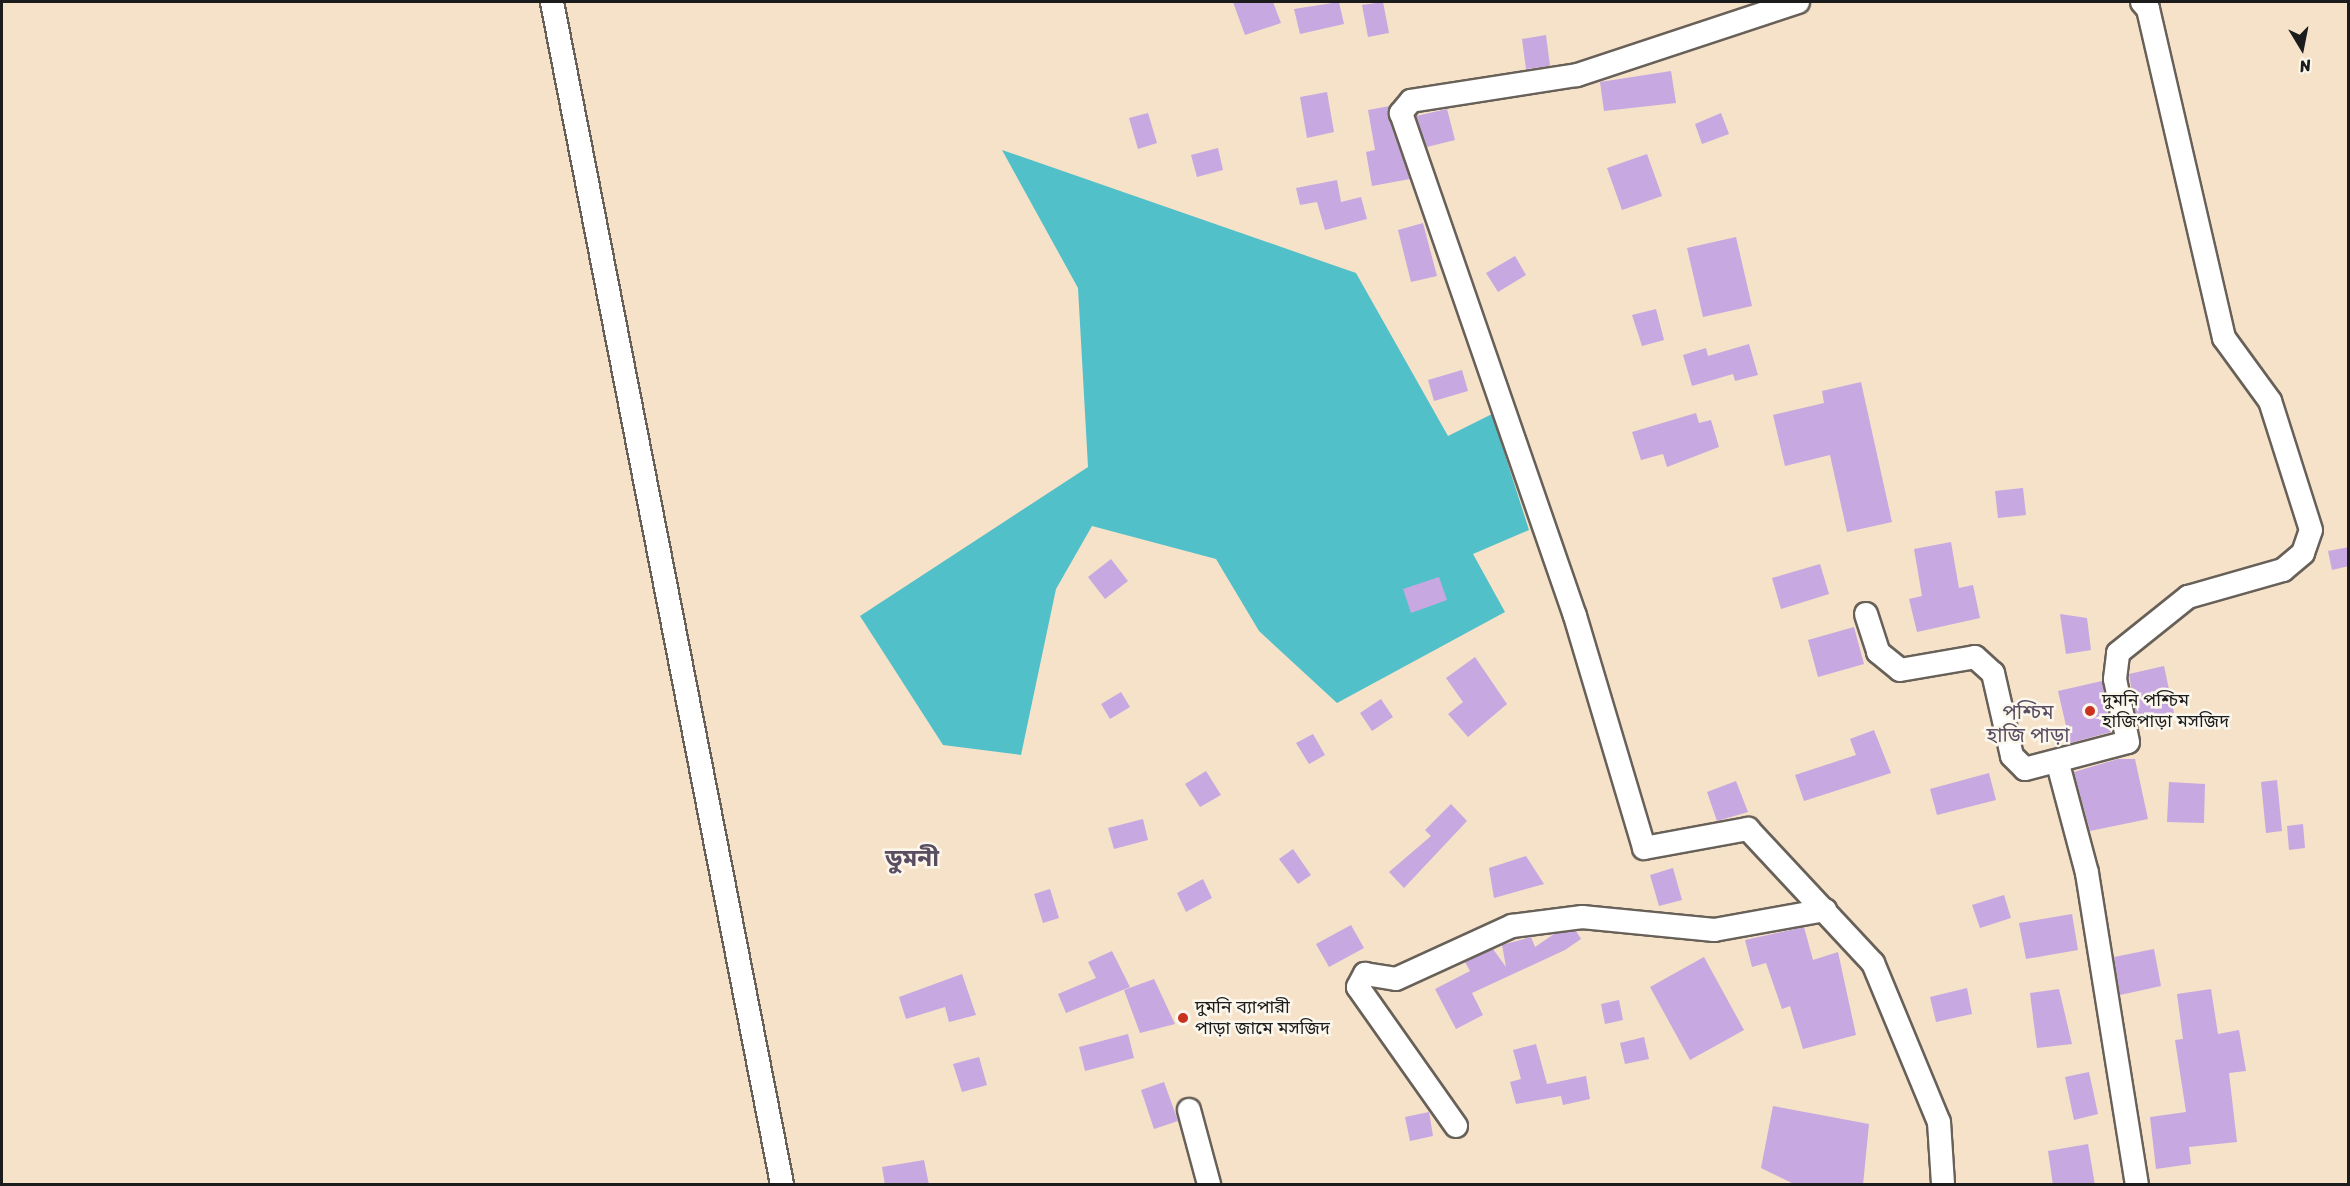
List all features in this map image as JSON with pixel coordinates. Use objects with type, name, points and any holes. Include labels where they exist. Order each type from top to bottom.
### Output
[{"type":"street","points":[[552,2],[782,1185]]},
{"type":"street","points":[[1798,2],[1577,75],[1411,100],[1401,113],[1575,615],[1644,848],[1748,829],[1873,963],[1939,1122],[1943,1185]]},
{"type":"street","points":[[1866,614],[1878,651],[1900,670],[1975,657],[1993,673],[2016,765],[2058,764],[2128,742],[2115,679],[2118,653],[2150,623],[2188,597],[2223,583],[2283,570],[2303,553],[2311,530],[2270,401],[2224,338],[2148,9],[2142,2]]},
{"type":"street","points":[[2058,764],[2087,873],[2137,1185]]},
{"type":"street","points":[[1456,1126],[1358,987],[1365,974],[1396,979],[1512,926],[1582,917],[1714,930],[1825,910]]},
{"type":"street","points":[[1189,1110],[1209,1185]]},
{"type":"water","points":[[1002,150],[1356,273],[1448,436],[1492,414],[1529,530],[1473,554],[1505,612],[1337,703],[1259,631],[1216,559],[1092,526],[1056,589],[1021,755],[943,745],[860,616],[1088,467],[1078,288]]},
{"type":"building","points":[[1233,2],[1273,2],[1281,23],[1245,35]]},
{"type":"building","points":[[1339,2],[1344,24],[1300,34],[1294,9]]},
{"type":"building","points":[[1383,2],[1389,33],[1368,37],[1362,5]]},
{"type":"building","points":[[1546,35],[1550,66],[1526,69],[1522,39]]},
{"type":"building","points":[[1671,71],[1676,103],[1604,111],[1600,82]]},
{"type":"building","points":[[1327,92],[1334,132],[1307,138],[1300,97]]},
{"type":"building","points":[[1390,106],[1388,117],[1410,179],[1372,186],[1366,152],[1375,150],[1368,110]]},
{"type":"building","points":[[1447,109],[1455,140],[1427,147],[1416,116]]},
{"type":"building","points":[[1148,113],[1157,143],[1138,149],[1129,118]]},
{"type":"building","points":[[1721,113],[1729,134],[1702,144],[1695,124]]},
{"type":"building","points":[[1218,148],[1223,170],[1197,177],[1191,155]]},
{"type":"building","points":[[1647,154],[1662,196],[1622,210],[1607,168]]},
{"type":"building","points":[[1337,180],[1341,202],[1361,197],[1367,219],[1325,230],[1317,202],[1300,205],[1296,188]]},
{"type":"building","points":[[1423,223],[1437,276],[1411,282],[1398,230]]},
{"type":"building","points":[[1736,237],[1752,306],[1703,317],[1687,248]]},
{"type":"building","points":[[1515,256],[1526,275],[1498,292],[1486,273]]},
{"type":"building","points":[[1656,309],[1664,340],[1642,346],[1632,315]]},
{"type":"building","points":[[1749,344],[1758,375],[1735,381],[1733,374],[1692,386],[1683,355],[1706,348],[1708,356]]},
{"type":"building","points":[[1462,370],[1468,391],[1434,401],[1428,380]]},
{"type":"building","points":[[1861,382],[1892,522],[1847,532],[1830,455],[1785,466],[1773,415],[1824,403],[1822,391]]},
{"type":"building","points":[[1696,413],[1699,423],[1711,420],[1719,447],[1667,467],[1663,454],[1641,460],[1632,432]]},
{"type":"building","points":[[2023,488],[2026,515],[1998,518],[1995,491]]},
{"type":"building","points":[[1951,542],[1959,588],[1973,585],[1980,618],[1917,632],[1909,599],[1922,596],[1914,549]]},
{"type":"building","points":[[2349,547],[2349,566],[2332,570],[2328,551]]},
{"type":"building","points":[[1111,559],[1128,581],[1105,599],[1088,577]]},
{"type":"building","points":[[1820,564],[1829,594],[1781,609],[1772,578]]},
{"type":"building","points":[[1439,577],[1447,600],[1411,613],[1403,589]]},
{"type":"building","points":[[2060,614],[2087,618],[2091,650],[2066,654]]},
{"type":"building","points":[[1854,627],[1864,664],[1818,677],[1808,640]]},
{"type":"building","points":[[1475,657],[1507,704],[1468,737],[1448,714],[1463,702],[1446,678]]},
{"type":"building","points":[[2164,666],[2174,713],[2137,721],[2129,674]]},
{"type":"building","points":[[2102,681],[2111,732],[2070,743],[2058,691]]},
{"type":"building","points":[[1121,692],[1130,707],[1110,719],[1101,704]]},
{"type":"building","points":[[1381,699],[1393,717],[1372,731],[1360,713]]},
{"type":"building","points":[[1874,730],[1891,773],[1804,801],[1795,775],[1856,755],[1850,739]]},
{"type":"building","points":[[1313,734],[1325,755],[1309,764],[1296,743]]},
{"type":"building","points":[[2118,759],[2135,759],[2148,819],[2090,831],[2074,772]]},
{"type":"building","points":[[1206,771],[1221,795],[1200,807],[1185,784]]},
{"type":"building","points":[[1989,773],[1996,800],[1937,815],[1930,789]]},
{"type":"building","points":[[2277,780],[2282,831],[2266,833],[2261,782]]},
{"type":"building","points":[[1736,781],[1748,812],[1717,821],[1707,792]]},
{"type":"building","points":[[2169,782],[2205,784],[2204,823],[2167,822]]},
{"type":"building","points":[[1451,804],[1467,821],[1404,888],[1389,872],[1431,836],[1425,830]]},
{"type":"building","points":[[1143,819],[1148,840],[1114,849],[1108,828]]},
{"type":"building","points":[[2303,824],[2305,848],[2289,850],[2287,826]]},
{"type":"building","points":[[1293,849],[1311,875],[1298,884],[1279,859]]},
{"type":"building","points":[[1526,856],[1544,884],[1494,898],[1489,868]]},
{"type":"building","points":[[1673,868],[1682,900],[1659,906],[1650,875]]},
{"type":"building","points":[[1203,879],[1212,898],[1186,912],[1177,893]]},
{"type":"building","points":[[1050,889],[1059,918],[1043,923],[1034,894]]},
{"type":"building","points":[[2004,895],[2011,918],[1980,928],[1972,905]]},
{"type":"building","points":[[2072,914],[2078,950],[2026,959],[2019,923]]},
{"type":"building","points":[[1351,925],[1364,948],[1329,967],[1316,944]]},
{"type":"building","points":[[1804,927],[1813,960],[1838,952],[1856,1035],[1803,1049],[1790,1006],[1782,1009],[1766,963],[1752,967],[1745,940]]},
{"type":"building","points":[[1576,931],[1581,939],[1565,950],[1472,993],[1483,1015],[1456,1029],[1435,989],[1470,971],[1465,962],[1493,949],[1506,967],[1502,945],[1531,937],[1535,947],[1554,934]]},
{"type":"building","points":[[2154,949],[2161,986],[2120,995],[2114,957]]},
{"type":"building","points":[[1112,951],[1130,987],[1066,1013],[1058,994],[1096,978],[1088,962]]},
{"type":"building","points":[[1704,957],[1744,1030],[1690,1060],[1650,987]]},
{"type":"building","points":[[962,974],[976,1015],[949,1022],[945,1007],[906,1019],[899,997]]},
{"type":"building","points":[[1154,979],[1175,1024],[1140,1033],[1124,990]]},
{"type":"building","points":[[1967,988],[1972,1014],[1936,1022],[1930,997]]},
{"type":"building","points":[[2059,989],[2072,1044],[2037,1048],[2030,993]]},
{"type":"building","points":[[2211,989],[2218,1034],[2239,1030],[2246,1071],[2229,1073],[2237,1142],[2189,1147],[2191,1164],[2156,1169],[2150,1117],[2186,1112],[2175,1040],[2183,1039],[2177,994]]},
{"type":"building","points":[[1619,1000],[1623,1020],[1605,1024],[1601,1004]]},
{"type":"building","points":[[1128,1034],[1134,1058],[1085,1071],[1079,1047]]},
{"type":"building","points":[[1644,1037],[1649,1059],[1625,1064],[1620,1043]]},
{"type":"building","points":[[1536,1044],[1547,1084],[1586,1076],[1590,1099],[1563,1105],[1561,1096],[1516,1104],[1510,1082],[1521,1079],[1513,1050]]},
{"type":"building","points":[[979,1057],[987,1085],[962,1092],[953,1064]]},
{"type":"building","points":[[2089,1072],[2098,1114],[2074,1120],[2065,1077]]},
{"type":"building","points":[[1164,1082],[1178,1121],[1154,1129],[1141,1090]]},
{"type":"building","points":[[1773,1106],[1869,1124],[1863,1185],[1796,1185],[1761,1168]]},
{"type":"building","points":[[1429,1112],[1433,1136],[1410,1141],[1405,1117]]},
{"type":"building","points":[[2088,1144],[2095,1185],[2053,1185],[2048,1151]]},
{"type":"building","points":[[924,1160],[929,1185],[885,1185],[882,1167]]},
{"type":"place","name":"দুমনি পশ্চিম হাজিপাড়া মসজিদ","points":[[2090,711]]},
{"type":"place","name":"দুমনি ব্যাপারী পাড়া জামে মসজিদ","points":[[1183,1018]]},
{"type":"district","name":"পশ্চিম হাজি পাড়া","points":[[2028,724]]},
{"type":"district","name":"ডুমনী","points":[[912,859]]}]
